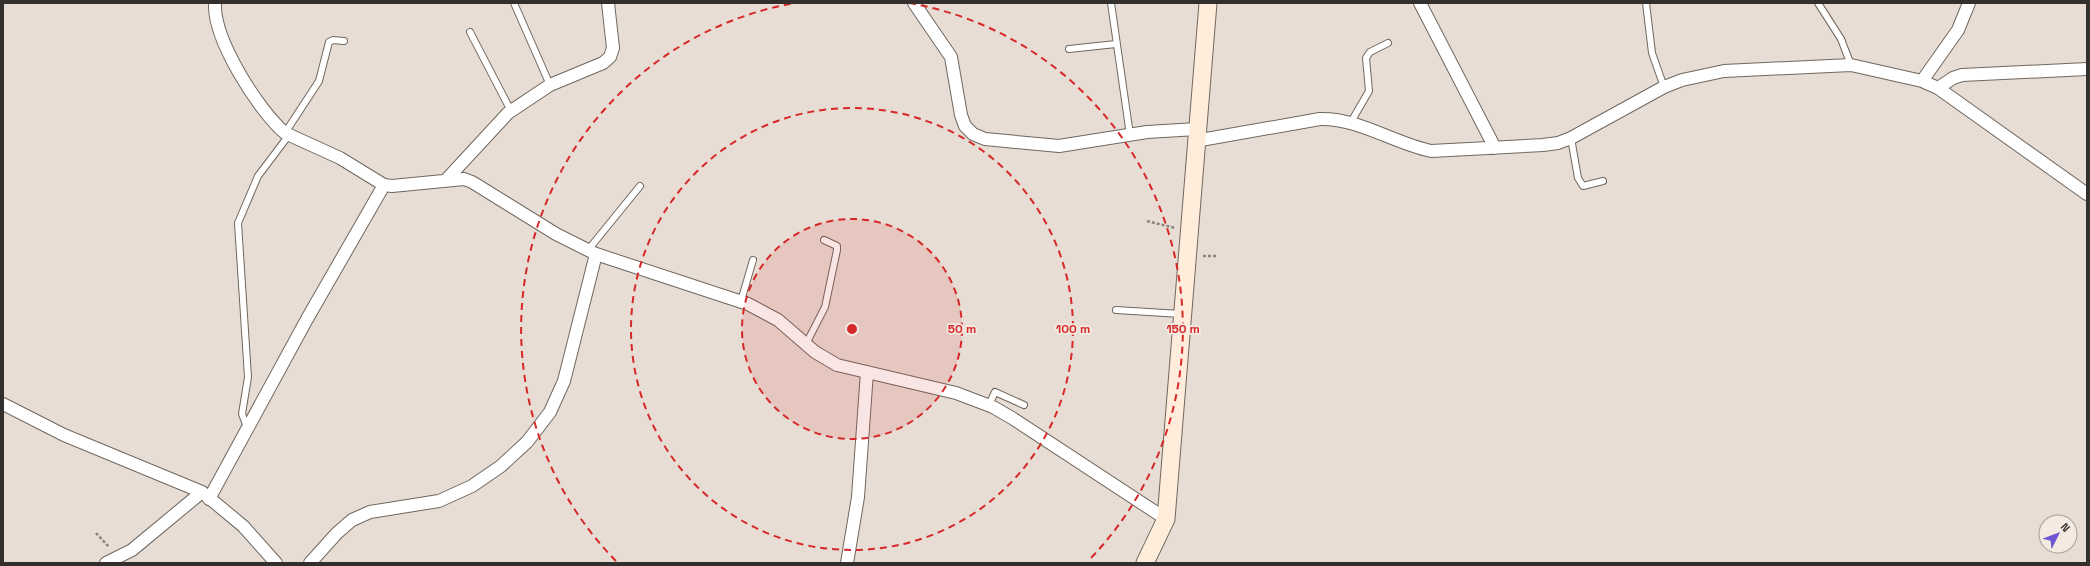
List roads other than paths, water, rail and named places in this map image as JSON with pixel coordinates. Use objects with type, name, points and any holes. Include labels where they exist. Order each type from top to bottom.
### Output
[{"type":"street","points":[[216,3],[215,19],[220,33],[248,88],[278,126],[287,134],[335,155],[384,185],[392,186],[464,179],[472,182],[551,231],[592,252],[741,301],[764,311],[825,359],[837,365],[956,393],[989,405],[1166,519]]},
{"type":"street","points":[[446,180],[500,120],[511,111],[550,85],[603,63],[610,57],[612,48],[608,3]]},
{"type":"street","points":[[914,3],[951,57],[961,115],[965,126],[973,134],[985,139],[1059,146],[1160,130],[1196,135],[1335,118],[1351,122],[1416,148],[1431,150],[1543,145],[1571,138],[1664,87],[1688,78],[1724,70],[1850,65],[1922,81],[1938,88],[2087,194]]},
{"type":"street","points":[[1144,563],[1166,519],[1188,232],[1208,3]]},
{"type":"street","points":[[1420,3],[1495,148]]},
{"type":"street","points":[[1922,81],[1958,30],[1969,3]]},
{"type":"street","points":[[1938,88],[1953,78],[1962,75],[2087,69]]},
{"type":"street","points":[[106,563],[118,558],[145,540],[206,496],[248,428],[307,319],[384,185]]},
{"type":"street","points":[[310,563],[337,533],[352,520],[370,512],[439,501],[472,486],[501,466],[527,442],[550,412],[564,381],[592,252]]},
{"type":"street","points":[[847,563],[858,497],[867,372]]},
{"type":"street","points":[[3,404],[64,435],[206,496],[244,526],[276,563]]},
{"type":"lane","points":[[514,3],[550,85]]},
{"type":"lane","points":[[1111,3],[1130,135]]},
{"type":"lane","points":[[1646,3],[1652,53],[1664,87]]},
{"type":"lane","points":[[1818,3],[1842,39],[1850,65]]},
{"type":"lane","points":[[470,32],[511,111]]},
{"type":"lane","points":[[248,428],[242,414],[248,377],[238,223],[258,176],[287,134],[320,81],[329,42],[333,40],[344,41]]},
{"type":"lane","points":[[1351,122],[1369,91],[1366,58],[1370,52],[1388,43]]},
{"type":"lane","points":[[1069,49],[1116,44]]},
{"type":"lane","points":[[1571,138],[1578,178],[1583,186],[1603,181]]},
{"type":"lane","points":[[592,252],[640,186]]},
{"type":"lane","points":[[806,344],[825,307],[837,250],[837,246],[835,244],[824,240]]},
{"type":"lane","points":[[741,301],[753,260]]},
{"type":"lane","points":[[1116,310],[1182,314]]},
{"type":"lane","points":[[989,405],[996,392],[1024,405]]}]
